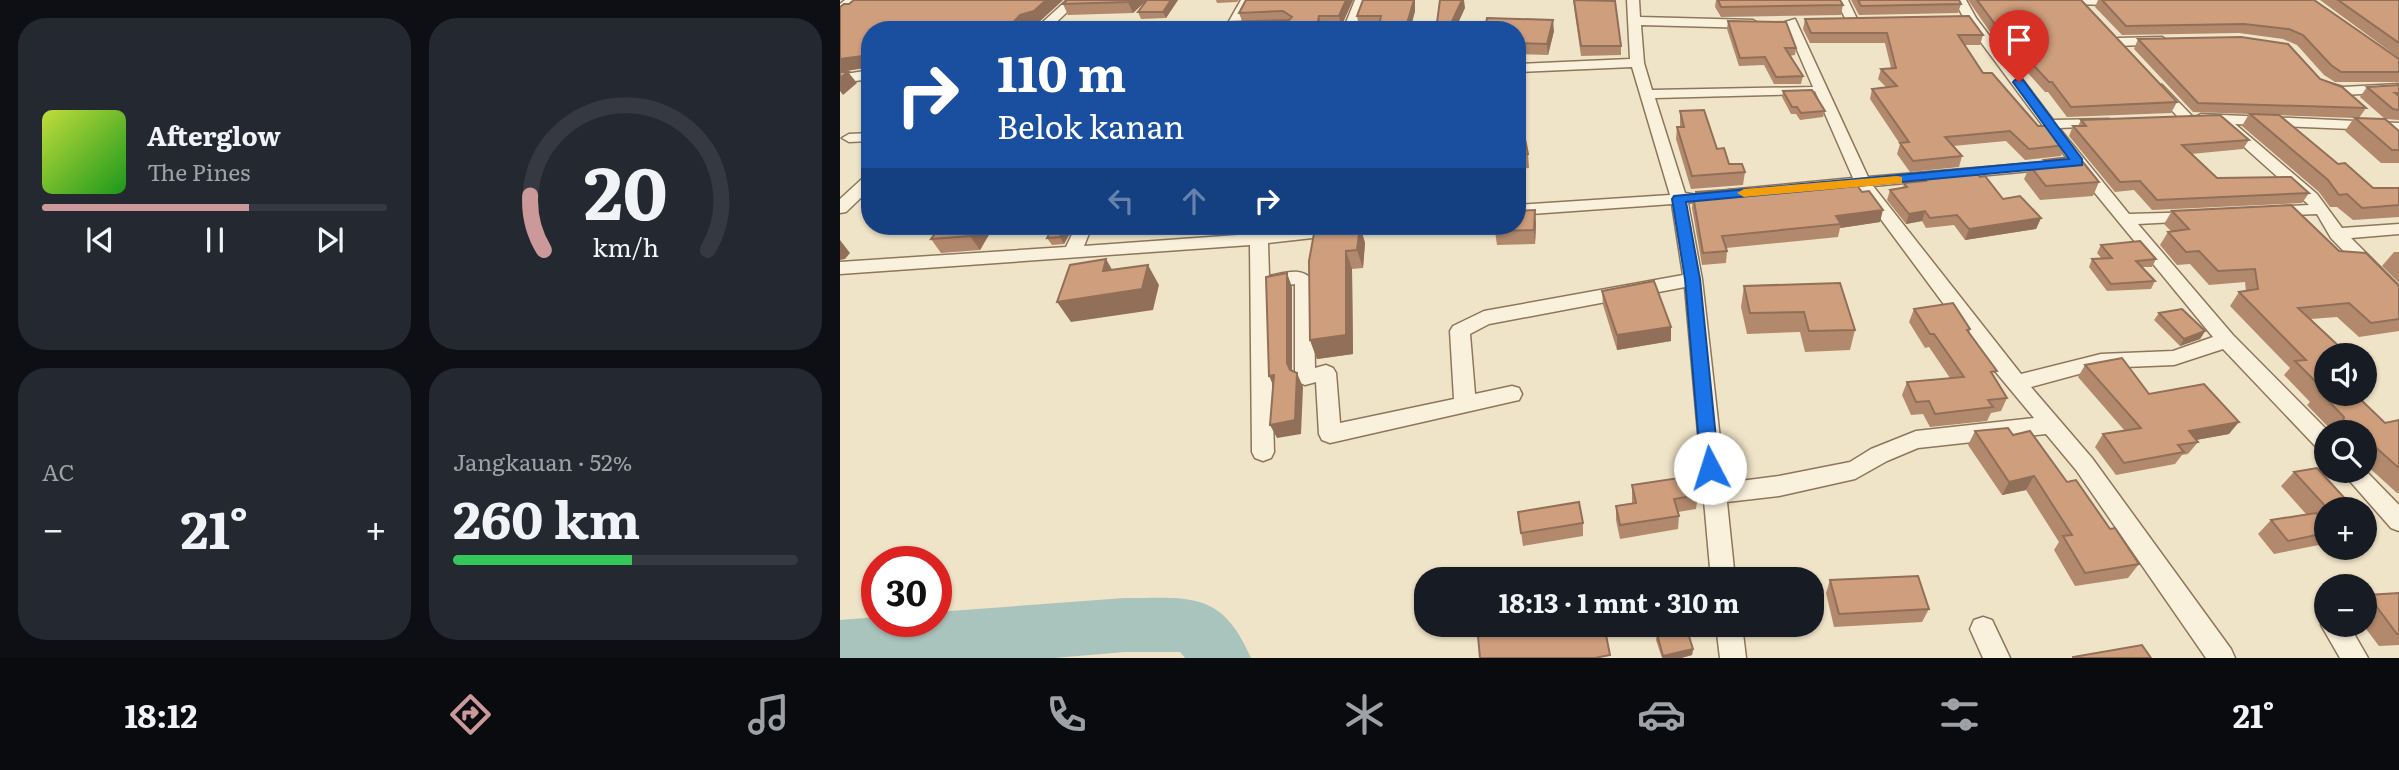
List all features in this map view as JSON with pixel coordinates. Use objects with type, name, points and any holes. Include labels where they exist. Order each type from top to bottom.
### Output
[{"type":"street","points":[[840,9],[853,0]]},
{"type":"street","points":[[1050,21],[1074,0]]},
{"type":"street","points":[[1235,21],[1247,0]]},
{"type":"street","points":[[1353,21],[1361,0]]},
{"type":"street","points":[[1633,0],[1637,63],[1679,199],[1693,279],[1722,567]]},
{"type":"street","points":[[1842,0],[1852,21]]},
{"type":"street","points":[[1960,0],[1964,20],[2051,124],[2077,162],[2226,340],[2314,431]]},
{"type":"street","points":[[2059,0],[2084,6],[2134,1]]},
{"type":"street","points":[[1635,21],[1785,23],[1820,90],[1863,184],[2016,383],[2084,464],[2222,658]]},
{"type":"street","points":[[2117,42],[2178,41]]},
{"type":"street","points":[[1526,68],[1637,63]]},
{"type":"street","points":[[2316,76],[2325,86],[2342,91],[2399,88]]},
{"type":"street","points":[[840,79],[861,78]]},
{"type":"street","points":[[2149,79],[2187,118]]},
{"type":"street","points":[[1647,94],[1820,90]]},
{"type":"street","points":[[2342,91],[2378,127],[2399,143]]},
{"type":"street","points":[[2220,118],[2311,197],[2337,234],[2399,297]]},
{"type":"street","points":[[2160,119],[2220,118],[2399,127]]},
{"type":"street","points":[[2051,124],[2119,121]]},
{"type":"street","points":[[849,138],[861,137]]},
{"type":"street","points":[[1526,209],[1863,184],[2077,162]]},
{"type":"street","points":[[840,208],[861,188]]},
{"type":"street","points":[[2256,213],[2321,209]]},
{"type":"street","points":[[2124,219],[2216,215]]},
{"type":"street","points":[[2337,234],[2399,229]]},
{"type":"street","points":[[1072,252],[1080,235]]},
{"type":"street","points":[[840,268],[1072,252],[1233,235]]},
{"type":"street","points":[[1261,235],[1263,452]]},
{"type":"street","points":[[922,262],[936,244]]},
{"type":"street","points":[[1261,283],[1298,278],[1304,281],[1305,377],[1326,373],[1330,434],[1512,394]]},
{"type":"street","points":[[1465,405],[1460,331],[1484,318],[1693,279]]},
{"type":"street","points":[[2016,383],[2101,361],[2174,358],[2226,340]]},
{"type":"street","points":[[1713,494],[1779,486],[1855,470],[1879,455],[1916,440],[2051,425]]},
{"type":"street","points":[[2365,483],[2395,512]]},
{"type":"street","points":[[1983,629],[1997,658]]},
{"type":"street","points":[[1731,637],[1734,658]]},
{"type":"street","points":[[2342,637],[2355,658]]},
{"type":"building","points":[[854,0],[1046,0],[1034,11],[1020,15],[1014,21],[861,21],[861,56],[840,59],[840,7]]},
{"type":"building","points":[[1067,0],[1131,0],[1063,4]]},
{"type":"building","points":[[1147,0],[1171,0],[1163,12],[1138,12]]},
{"type":"building","points":[[1246,0],[1346,0],[1339,16],[1319,16],[1318,21],[1258,21],[1289,20],[1292,17],[1283,11],[1239,13]]},
{"type":"building","points":[[1363,0],[1414,0],[1408,21],[1380,21],[1381,16],[1357,16]]},
{"type":"building","points":[[1440,0],[1462,0],[1452,21],[1437,21]]},
{"type":"building","points":[[1574,0],[1615,1],[1621,46],[1581,46]]},
{"type":"building","points":[[1718,0],[1840,0],[1843,5],[1721,7]]},
{"type":"building","points":[[1858,0],[1959,0],[1961,4],[1861,6]]},
{"type":"building","points":[[1977,0],[2081,0],[2177,102],[2071,107],[2052,82],[2003,35]]},
{"type":"building","points":[[2102,0],[2314,0],[2399,59],[2399,72],[2341,72],[2303,35],[2289,29],[2244,24],[2126,26]]},
{"type":"building","points":[[2338,0],[2399,0],[2399,43]]},
{"type":"building","points":[[1969,16],[1983,35],[1958,35],[1983,73],[1992,73],[2038,126],[2051,126],[2066,145],[2029,149],[2010,131],[1945,137],[1962,156],[1913,161],[1900,143],[1909,142],[1872,89],[1897,86],[1881,69],[1896,68],[1887,33],[1811,33],[1805,19]]},
{"type":"building","points":[[1487,18],[1553,20],[1547,44],[1526,43],[1526,21],[1486,21]]},
{"type":"building","points":[[1728,21],[1786,22],[1796,48],[1785,48],[1803,76],[1776,77],[1765,57],[1740,58]]},
{"type":"building","points":[[2241,37],[2288,44],[2320,79],[2342,87],[2366,108],[2198,103],[2138,39]]},
{"type":"building","points":[[2399,85],[2399,93],[2395,93],[2399,96],[2399,110],[2393,109],[2367,87]]},
{"type":"building","points":[[1812,90],[1825,111],[1801,113],[1797,107],[1792,107],[1783,91]]},
{"type":"building","points":[[1704,110],[1717,149],[1724,148],[1729,164],[1742,164],[1745,172],[1692,176],[1677,127],[1684,127],[1680,111]]},
{"type":"building","points":[[2250,114],[2279,115],[2338,164],[2345,163],[2373,188],[2399,188],[2399,205],[2362,208],[2347,194],[2339,195],[2328,180]]},
{"type":"building","points":[[2220,115],[2249,140],[2182,145],[2217,178],[2291,177],[2309,193],[2157,200],[2140,181],[2120,182],[2073,126],[2086,126],[2081,120]]},
{"type":"building","points":[[2355,118],[2385,119],[2399,131],[2399,150],[2392,150]]},
{"type":"building","points":[[2078,156],[2099,182],[2046,186],[2030,166],[2049,164],[2044,160]]},
{"type":"building","points":[[1974,170],[1980,177],[1985,176],[2003,199],[2020,196],[2041,218],[1969,229],[1957,215],[1930,218],[1925,211],[1909,214],[1890,190],[1907,187],[1904,183],[1926,181],[1923,176]]},
{"type":"building","points":[[1818,183],[1820,187],[1855,183],[1862,192],[1869,191],[1883,210],[1836,216],[1841,224],[1722,236],[1727,251],[1703,253],[1693,196],[1697,196],[1696,192],[1750,188],[1752,194],[1794,190],[1792,185]]},
{"type":"building","points":[[2291,205],[2339,251],[2366,253],[2399,286],[2399,319],[2371,323],[2349,303],[2298,308],[2336,343],[2314,343],[2314,380],[2295,361],[2306,360],[2239,292],[2258,289],[2255,269],[2218,271],[2199,251],[2186,252],[2168,232],[2189,229],[2172,211]]},
{"type":"building","points":[[1526,210],[1535,210],[1534,230],[1526,230]]},
{"type":"building","points":[[934,235],[971,235],[970,236],[931,239]]},
{"type":"building","points":[[1048,235],[1061,235],[1060,237],[1047,238]]},
{"type":"building","points":[[1314,235],[1359,235],[1357,250],[1346,251],[1346,335],[1310,340],[1309,261]]},
{"type":"building","points":[[2140,241],[2156,259],[2136,261],[2155,281],[2111,284],[2092,259],[2112,258],[2101,245]]},
{"type":"building","points":[[1106,259],[1103,271],[1148,265],[1142,289],[1057,302],[1070,265]]},
{"type":"building","points":[[1287,273],[1287,363],[1290,370],[1297,373],[1295,420],[1270,425],[1274,375],[1269,376],[1266,277]]},
{"type":"building","points":[[1654,281],[1671,327],[1617,335],[1602,291]]},
{"type":"building","points":[[1840,283],[1855,330],[1809,331],[1804,312],[1750,313],[1744,286]]},
{"type":"building","points":[[1953,303],[1970,329],[1967,330],[1997,371],[1991,372],[2007,398],[1988,400],[1993,407],[1935,414],[1929,401],[1916,402],[1907,382],[1964,377],[1914,309]]},
{"type":"building","points":[[2182,309],[2205,331],[2184,339],[2159,313]]},
{"type":"building","points":[[2122,358],[2149,394],[2204,384],[2239,422],[2189,431],[2198,442],[2178,445],[2184,452],[2124,463],[2103,434],[2141,428],[2085,365]]},
{"type":"building","points":[[2333,406],[2367,406],[2385,423],[2399,420],[2399,468],[2377,449],[2377,420],[2343,420],[2344,417]]},
{"type":"building","points":[[2008,428],[2013,435],[2030,431],[2067,482],[2076,480],[2110,529],[2115,528],[2139,564],[2085,573],[2063,536],[2072,535],[2034,476],[2009,482],[1975,431]]},
{"type":"building","points":[[2314,469],[2314,483],[2331,483],[2344,497],[2317,497],[2294,472]]},
{"type":"building","points":[[1692,476],[1698,495],[1674,499],[1679,516],[1620,525],[1616,506],[1636,503],[1632,485]]},
{"type":"building","points":[[1579,502],[1583,523],[1521,533],[1518,512]]},
{"type":"building","points":[[2314,513],[2314,536],[2288,541],[2271,520]]},
{"type":"building","points":[[1918,576],[1929,609],[1839,614],[1830,580]]},
{"type":"building","points":[[2399,593],[2399,634],[2377,607],[2377,594]]},
{"type":"building","points":[[1478,637],[1606,637],[1610,655],[1595,658],[1480,658]]},
{"type":"building","points":[[1658,637],[1689,637],[1693,649],[1663,656]]},
{"type":"building","points":[[2142,645],[2151,658],[2073,658],[2073,657]]},
{"type":"waterway","points":[[840,648],[1125,625],[1194,625],[1222,658]]},
{"type":"slow traffic","points":[[1744,193],[1897,180]]},
{"type":"route","points":[[1710,468],[1693,279],[1679,199],[2077,162],[2019,82]]}]
